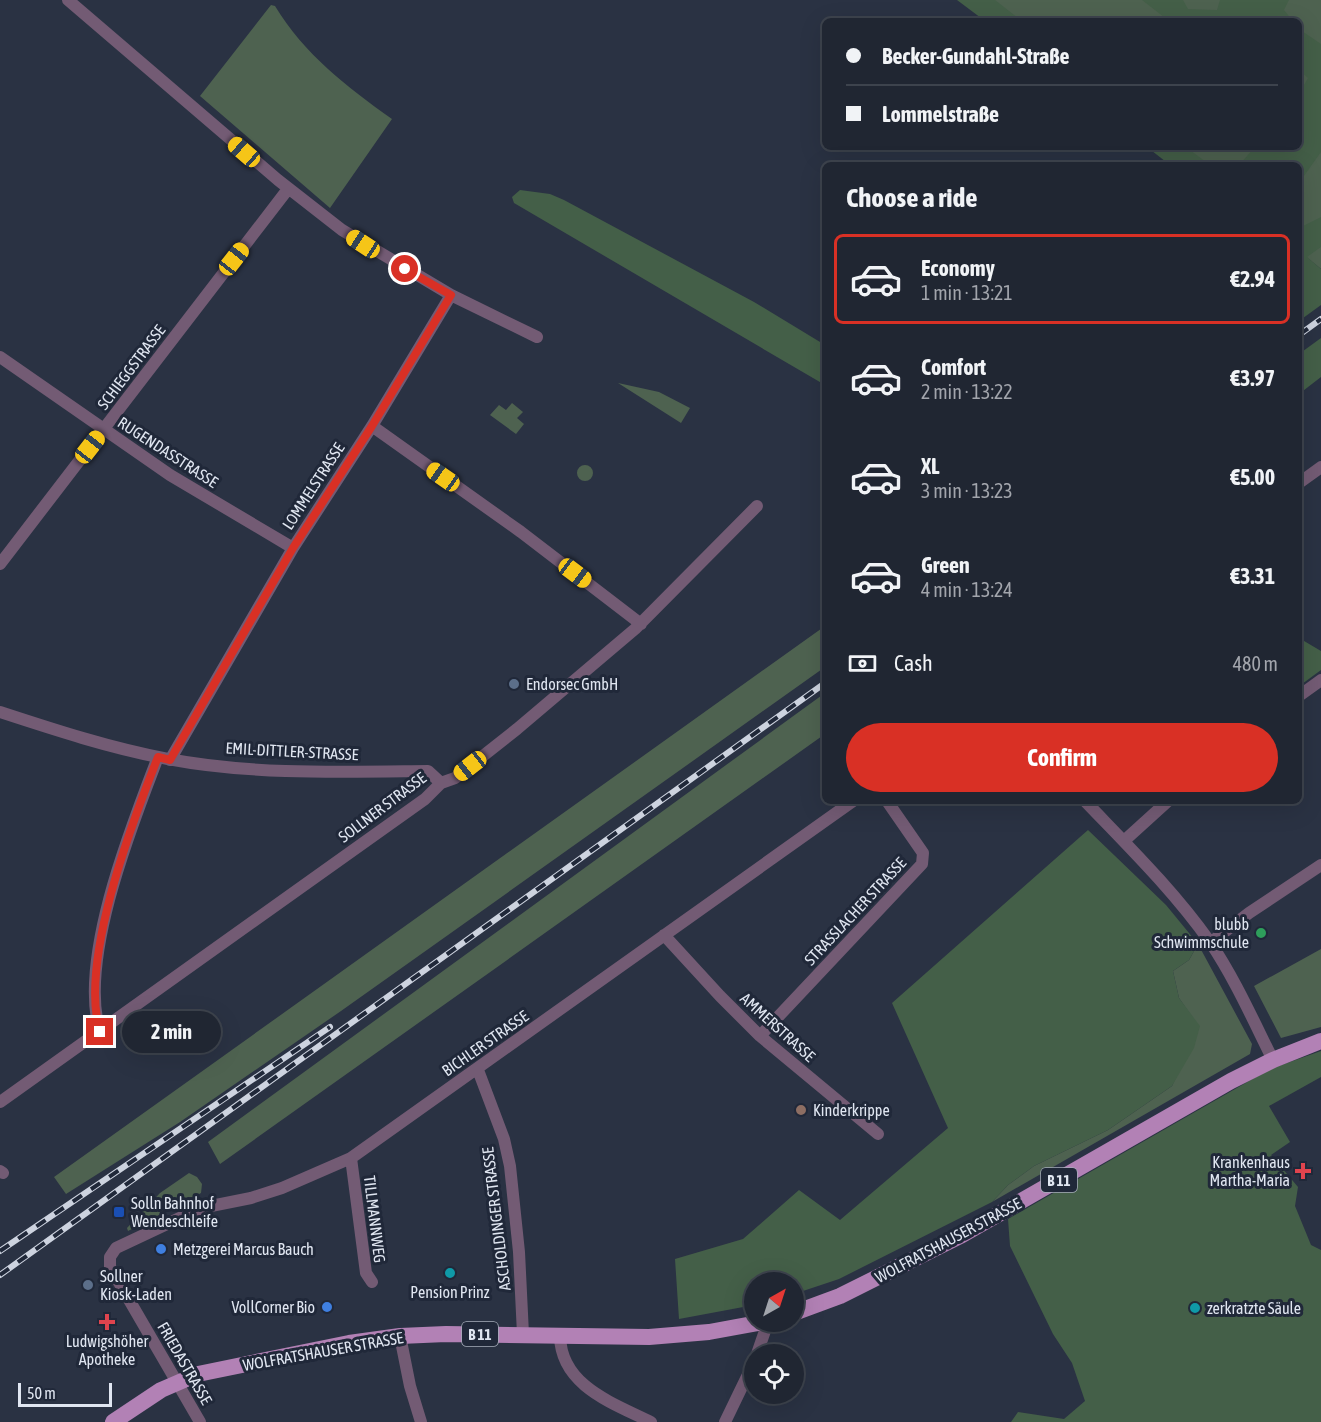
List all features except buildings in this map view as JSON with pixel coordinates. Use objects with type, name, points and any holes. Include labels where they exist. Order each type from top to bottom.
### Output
[{"type":"main road","name":"WOLFRATSHAUSER STRASSE","points":[[804,1309],[840,1296],[962,1235],[1231,1081],[1273,1060],[1321,1041]]},
{"type":"main road","name":"WOLFRATSHAUSER STRASSE","points":[[113,1422],[177,1381],[198,1374],[400,1336],[523,1334],[649,1337],[709,1332],[744,1325]]},
{"type":"street","points":[[68,0],[288,189],[356,240],[451,295],[537,337]]},
{"type":"street","name":"SCHIEGGSTRASSE","points":[[0,564],[288,189]]},
{"type":"street","name":"LOMMELSTRASSE","points":[[100,1032],[94,1012],[99,950],[104,921],[164,758],[293,548],[372,426],[451,295]]},
{"type":"street","name":"RUGENDASSTRASSE","points":[[0,357],[170,475],[293,548]]},
{"type":"street","points":[[372,426],[520,532],[641,624]]},
{"type":"street","points":[[1302,481],[1321,467]]},
{"type":"street","name":"SOLLNER STRASSE","points":[[0,1102],[426,799],[441,783],[455,778],[641,624],[757,506]]},
{"type":"street","points":[[1302,694],[1321,680]]},
{"type":"street","name":"EMIL-DITTLER-STRASSE","points":[[0,712],[101,745],[164,758],[270,770],[428,771],[441,783]]},
{"type":"street","name":"BICHLER STRASSE","points":[[110,1257],[116,1248],[125,1242],[201,1208],[282,1188],[351,1158],[478,1070],[849,804]]},
{"type":"street","name":"STRASSLACHER STRASSE","points":[[760,1036],[922,864],[923,853],[889,804]]},
{"type":"street","points":[[1088,804],[1167,886],[1210,943],[1232,977],[1273,1060]]},
{"type":"street","points":[[1125,840],[1165,804]]},
{"type":"street","points":[[1210,943],[1249,913],[1321,865]]},
{"type":"street","name":"AMMERSTRASSE","points":[[664,935],[760,1036],[879,1134]]},
{"type":"street","name":"ASCHOLDINGER STRASSE","points":[[478,1070],[504,1139],[510,1166],[519,1252],[523,1334]]},
{"type":"street","name":"TILLMANNWEG","points":[[351,1158],[366,1273],[372,1282]]},
{"type":"street","name":"FRIEDASTRASSE","points":[[110,1257],[110,1268],[200,1422]]},
{"type":"street","points":[[400,1336],[410,1386],[421,1422]]},
{"type":"street","points":[[560,1336],[565,1362],[580,1382],[600,1396],[651,1422]]},
{"type":"street","points":[[725,1422],[744,1383]]},
{"type":"green space","points":[[957,0],[995,0],[1018,18],[981,18]]},
{"type":"green space","points":[[977,0],[1321,0],[1321,269],[1302,253],[1302,162],[1185,162],[1170,150],[1302,150],[1302,18],[1000,18]]},
{"type":"green space","points":[[1142,0],[1183,0],[1188,9],[1217,10],[1220,0],[1289,0],[1284,10],[1291,18],[1165,18]]},
{"type":"green space","points":[[271,5],[275,6],[313,54],[359,95],[392,119],[330,208],[200,96]]},
{"type":"green space","points":[[1302,31],[1321,44],[1321,152],[1302,179],[1302,162],[1242,162],[1252,150],[1302,150],[1302,89],[1308,78],[1302,73]]},
{"type":"green space","points":[[1151,150],[1190,150],[1206,162],[1166,162]]},
{"type":"green space","points":[[520,190],[550,194],[564,200],[754,302],[822,343],[822,383],[514,203],[512,197]]},
{"type":"green space","points":[[1321,217],[1321,247],[1307,257],[1321,269],[1321,305],[1302,319],[1302,226]]},
{"type":"green space","points":[[1321,338],[1321,377],[1302,392],[1302,352]]},
{"type":"green space","points":[[618,383],[659,392],[690,408],[681,423]]},
{"type":"green space","points":[[512,403],[523,412],[517,418],[524,424],[516,434],[490,415],[499,405],[506,410]]},
{"type":"green space","points":[[585,465],[591,467],[593,473],[591,479],[585,481],[579,479],[577,473],[579,467]]},
{"type":"green space","points":[[822,628],[822,669],[341,1011],[180,1122],[66,1194],[54,1177]]},
{"type":"green space","points":[[1302,640],[1321,651],[1321,670],[1302,684]]},
{"type":"green space","points":[[822,695],[822,736],[220,1164],[208,1142]]},
{"type":"green space","points":[[1088,830],[1166,905],[1198,944],[1189,960],[1173,971],[1179,998],[1200,1026],[1194,1048],[1172,1086],[1108,1130],[1034,1166],[1008,1185],[992,1202],[839,1279],[804,1291],[804,1272],[744,1272],[744,1307],[679,1319],[675,1259],[743,1239],[799,1190],[840,1220],[948,1128],[892,1003]]},
{"type":"green space","points":[[1198,944],[1252,1044],[1250,1054],[992,1202],[1008,1185],[1034,1166],[1108,1130],[1172,1086],[1199,1027],[1179,998],[1173,971],[1189,960]]},
{"type":"green space","points":[[1321,949],[1321,1027],[1281,1038],[1254,986]]},
{"type":"green space","points":[[1321,1051],[1321,1077],[1269,1106],[1290,1142],[1271,1155],[1298,1187],[1295,1206],[1311,1245],[1321,1250],[1321,1422],[1011,1422],[1018,1412],[1064,1419],[1085,1401],[1072,1363],[1053,1334],[1010,1246],[1008,1219],[1270,1069]]},
{"type":"green space","points":[[189,1173],[197,1177],[202,1184],[201,1193],[128,1231],[127,1228],[160,1193]]},
{"type":"railway","points":[[1302,333],[1321,319]]},
{"type":"railway","points":[[0,1275],[822,685]]},
{"type":"railway","points":[[0,1251],[330,1027]]},
{"type":"place","name":"Endorsec GmbH","points":[[514,684]]},
{"type":"place","name":"blubb Schwimmschule","points":[[1261,933]]},
{"type":"place","name":"Kinderkrippe","points":[[801,1110]]},
{"type":"place","name":"Krankenhaus Martha-Maria","points":[[1303,1171]]},
{"type":"place","name":"Solln Bahnhof Wendeschleife","points":[[119,1212]]},
{"type":"place","name":"Metzgerei Marcus Bauch","points":[[161,1249]]},
{"type":"place","name":"Pension Prinz","points":[[450,1273]]},
{"type":"place","name":"Sollner Kiosk-Laden","points":[[88,1285]]},
{"type":"place","name":"VollCorner Bio","points":[[327,1307]]},
{"type":"place","name":"zerkratzte Säule","points":[[1195,1308]]},
{"type":"place","name":"Ludwigshöher Apotheke","points":[[107,1322]]},
{"type":"route","points":[[100,1032],[94,1012],[99,950],[104,921],[142,798],[158,757],[170,760],[293,548],[372,426],[451,295],[405,269]]}]
